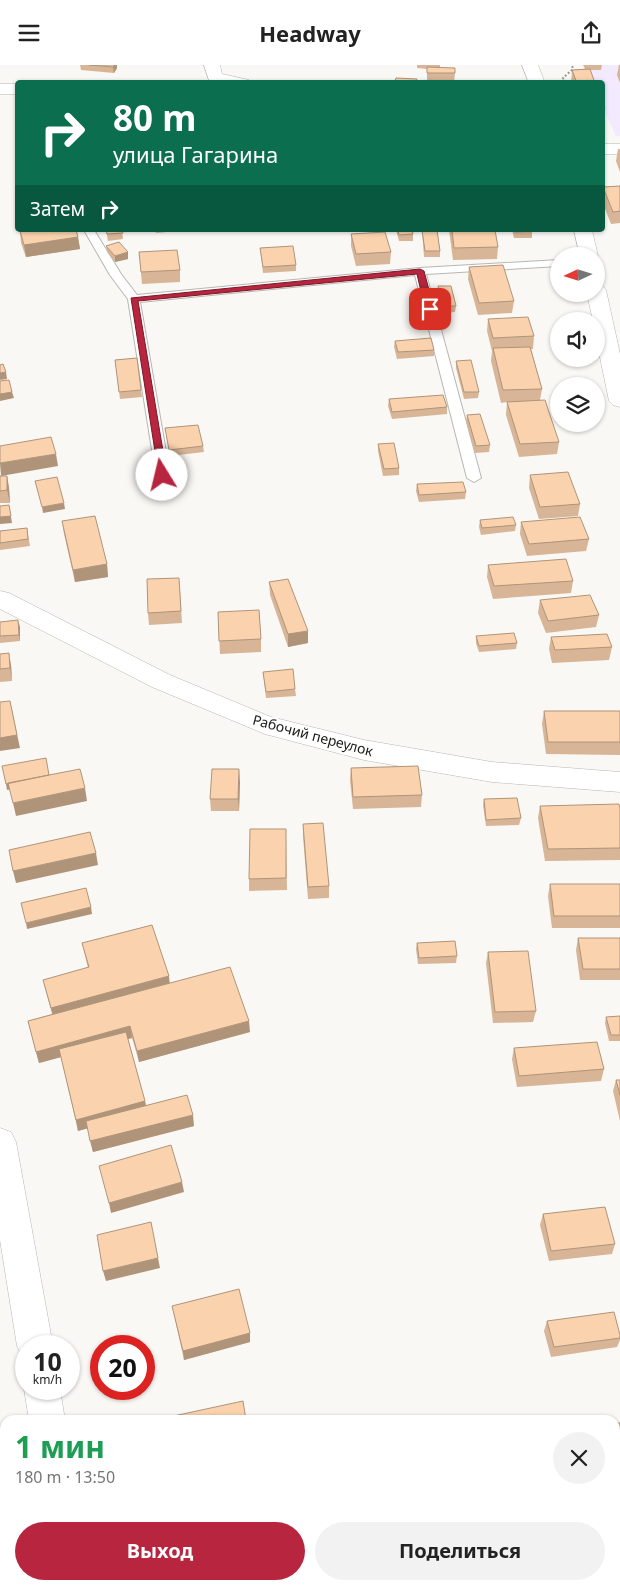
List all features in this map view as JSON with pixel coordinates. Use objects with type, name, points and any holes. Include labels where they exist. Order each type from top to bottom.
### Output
[{"type":"street","points":[[530,65],[536,80]]},
{"type":"street","points":[[213,71],[236,80]]},
{"type":"street","points":[[0,89],[15,89]]},
{"type":"street","points":[[605,149],[620,149]]},
{"type":"street","points":[[583,232],[587,247]]},
{"type":"street","points":[[599,303],[620,398]]},
{"type":"street","name":"Рабочий переулок","points":[[0,599],[161,681],[265,725],[364,750],[492,772],[620,782]]},
{"type":"street","points":[[0,1142],[33,1335]]},
{"type":"street","points":[[44,1400],[46,1415]]},
{"type":"lane","points":[[90,232],[116,275],[134,299],[162,475]]},
{"type":"lane","points":[[134,299],[420,271],[550,264]]},
{"type":"lane","points":[[420,271],[474,478]]},
{"type":"path","points":[[564,80],[563,78],[573,69],[572,65]]},
{"type":"shaded area","points":[[583,65],[620,65],[620,136],[616,136],[605,112],[605,80],[590,80]]},
{"type":"building","points":[[89,65],[115,65],[113,67]]},
{"type":"building","points":[[427,67],[455,68],[455,73],[427,73]]},
{"type":"building","points":[[590,69],[594,80],[576,80],[572,70]]},
{"type":"building","points":[[396,78],[417,79],[417,80],[395,80]]},
{"type":"building","points":[[620,186],[620,211],[613,212],[605,192],[605,187]]},
{"type":"building","points":[[20,232],[77,232],[78,237],[24,245]]},
{"type":"building","points":[[106,232],[123,233],[107,234]]},
{"type":"building","points":[[385,232],[391,252],[356,254],[351,234]]},
{"type":"building","points":[[398,232],[412,232],[413,234],[399,235]]},
{"type":"building","points":[[422,232],[437,232],[440,251],[425,251]]},
{"type":"building","points":[[452,232],[495,232],[498,247],[454,248]]},
{"type":"building","points":[[119,242],[128,252],[115,256],[106,246]]},
{"type":"building","points":[[293,246],[296,265],[263,267],[260,248]]},
{"type":"building","points":[[177,250],[180,270],[141,272],[139,252]]},
{"type":"building","points":[[503,265],[514,301],[479,303],[469,267]]},
{"type":"building","points":[[438,286],[451,286],[456,306],[443,306]]},
{"type":"building","points":[[528,317],[534,336],[493,338],[488,319]]},
{"type":"building","points":[[431,338],[434,350],[398,352],[395,341]]},
{"type":"building","points":[[530,347],[542,389],[503,390],[493,348]]},
{"type":"building","points":[[137,358],[141,390],[119,392],[115,360]]},
{"type":"building","points":[[471,360],[479,392],[464,392],[456,361]]},
{"type":"building","points":[[3,364],[6,372],[0,373],[0,365]]},
{"type":"building","points":[[9,380],[12,392],[0,394],[0,381]]},
{"type":"building","points":[[443,395],[447,407],[392,412],[389,399]]},
{"type":"building","points":[[545,400],[550,415],[550,432],[556,432],[559,442],[520,444],[507,402]]},
{"type":"building","points":[[480,414],[490,445],[476,446],[467,415]]},
{"type":"building","points":[[198,425],[203,446],[169,450],[165,428]]},
{"type":"building","points":[[51,437],[56,454],[0,463],[0,446]]},
{"type":"building","points":[[394,443],[399,468],[384,469],[378,444]]},
{"type":"building","points":[[568,472],[580,504],[540,507],[530,475]]},
{"type":"building","points":[[0,476],[7,476],[7,490],[0,491]]},
{"type":"building","points":[[57,477],[64,503],[42,507],[35,481]]},
{"type":"building","points":[[463,482],[466,492],[419,495],[417,484]]},
{"type":"building","points":[[9,505],[11,516],[0,517],[0,506]]},
{"type":"building","points":[[95,516],[107,564],[73,570],[62,521]]},
{"type":"building","points":[[513,517],[516,525],[482,528],[480,520]]},
{"type":"building","points":[[580,517],[589,539],[529,544],[521,522]]},
{"type":"building","points":[[27,528],[28,539],[0,543],[0,531]]},
{"type":"building","points":[[566,559],[573,581],[494,586],[488,565]]},
{"type":"building","points":[[179,578],[181,611],[148,613],[147,579]]},
{"type":"building","points":[[288,579],[308,631],[288,634],[269,582]]},
{"type":"building","points":[[590,595],[599,615],[548,621],[540,600]]},
{"type":"building","points":[[259,610],[261,639],[219,641],[218,612]]},
{"type":"building","points":[[18,620],[19,635],[0,636],[0,622]]},
{"type":"building","points":[[514,633],[517,643],[479,646],[476,636]]},
{"type":"building","points":[[607,634],[612,647],[555,650],[551,637]]},
{"type":"building","points":[[9,653],[10,668],[0,669],[0,654]]},
{"type":"building","points":[[293,669],[295,689],[266,692],[263,672]]},
{"type":"building","points":[[10,701],[17,735],[0,738],[0,702]]},
{"type":"building","points":[[544,711],[620,711],[620,742],[548,742]]},
{"type":"building","points":[[46,758],[49,775],[6,784],[2,766]]},
{"type":"building","points":[[418,766],[422,795],[353,797],[351,768]]},
{"type":"building","points":[[80,769],[85,788],[13,803],[8,783]]},
{"type":"building","points":[[212,769],[239,769],[238,799],[210,799]]},
{"type":"building","points":[[517,798],[521,818],[486,820],[484,799]]},
{"type":"building","points":[[619,804],[620,848],[548,849],[540,806]]},
{"type":"building","points":[[323,823],[329,886],[308,887],[303,824]]},
{"type":"building","points":[[250,829],[286,829],[286,878],[249,879]]},
{"type":"building","points":[[90,832],[96,853],[13,871],[9,850]]},
{"type":"building","points":[[550,884],[620,884],[620,916],[554,916]]},
{"type":"building","points":[[86,888],[91,907],[26,923],[21,903]]},
{"type":"building","points":[[152,925],[169,976],[51,1008],[43,980],[89,967],[82,943]]},
{"type":"building","points":[[578,938],[620,938],[620,969],[583,969]]},
{"type":"building","points":[[455,941],[457,956],[419,958],[417,943]]},
{"type":"building","points":[[528,951],[536,1011],[495,1012],[488,952]]},
{"type":"building","points":[[230,967],[249,1021],[137,1051],[130,1026],[36,1052],[28,1021]]},
{"type":"building","points":[[620,1016],[620,1035],[611,1035],[606,1017]]},
{"type":"building","points":[[126,1032],[145,1101],[76,1120],[59,1049]]},
{"type":"building","points":[[597,1042],[604,1069],[519,1076],[514,1048]]},
{"type":"building","points":[[616,1080],[620,1080],[620,1095]]},
{"type":"building","points":[[187,1095],[193,1115],[90,1141],[86,1121]]},
{"type":"building","points":[[171,1145],[182,1182],[109,1203],[99,1166]]},
{"type":"building","points":[[605,1207],[615,1244],[551,1251],[543,1214]]},
{"type":"building","points":[[151,1222],[158,1258],[103,1271],[97,1235]]},
{"type":"building","points":[[239,1289],[250,1333],[183,1351],[172,1306]]},
{"type":"building","points":[[614,1312],[620,1338],[554,1347],[547,1321]]},
{"type":"building","points":[[243,1401],[245,1415],[178,1415]]},
{"type":"route","points":[[162,475],[134,299],[420,271],[430,309]]}]
